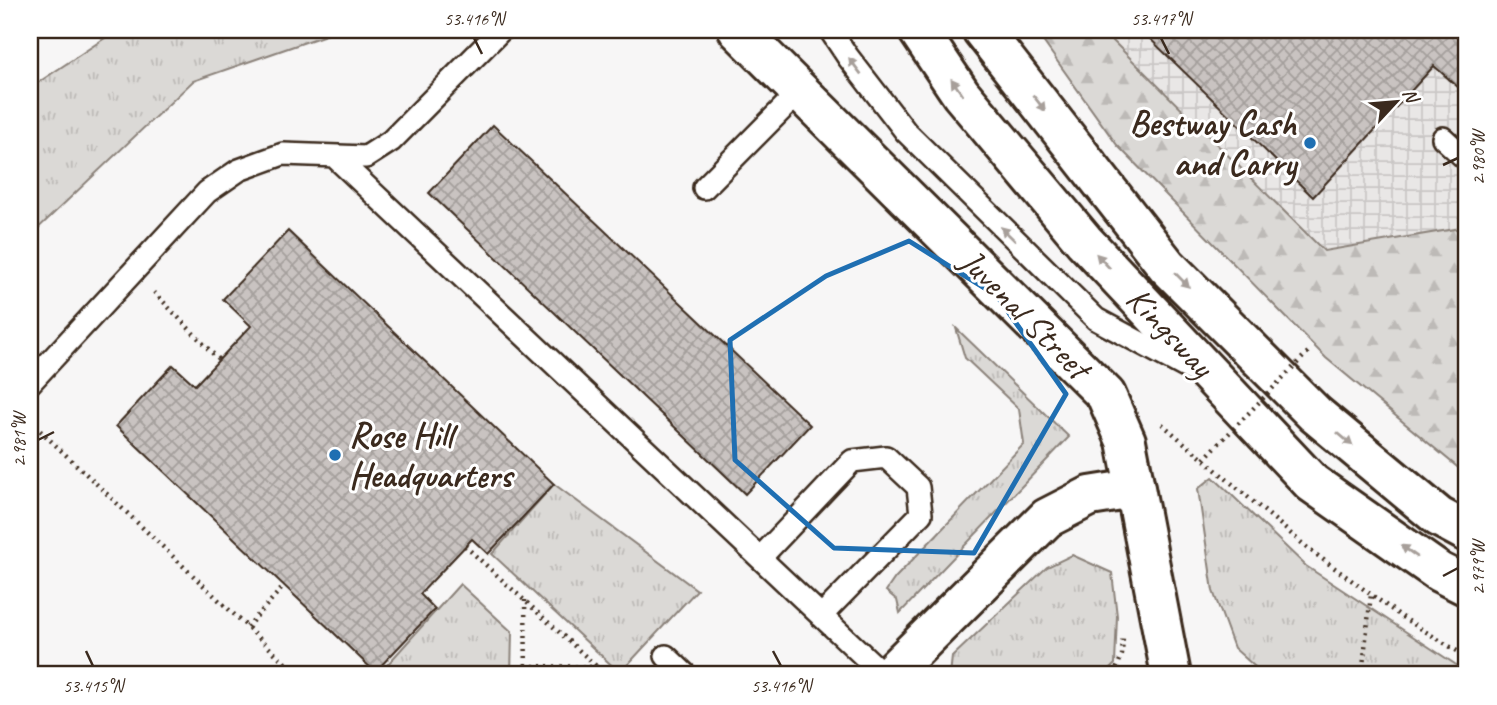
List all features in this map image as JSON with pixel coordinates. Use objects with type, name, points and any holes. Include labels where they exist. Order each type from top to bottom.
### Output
[{"type":"main road","name":"Juvenal Street","points":[[738,30],[1106,395],[1126,441],[1171,675]]},
{"type":"main road","name":"Kingsway","points":[[918,30],[961,94],[1084,241],[1312,483],[1439,572],[1467,586]]},
{"type":"main road","name":"Kingsway","points":[[982,30],[1167,266],[1315,414],[1439,517],[1467,532]]},
{"type":"main road","points":[[903,670],[1047,518],[1090,496],[1134,489]]},
{"type":"lane","points":[[30,383],[208,192],[239,170],[283,154],[366,157],[391,141],[500,30]]},
{"type":"lane","points":[[830,30],[906,132],[1096,319],[1220,386]]},
{"type":"lane","points":[[704,188],[800,91]]},
{"type":"lane","points":[[1443,138],[1467,160]]},
{"type":"lane","points":[[334,156],[821,616],[903,670]]},
{"type":"lane","points":[[760,558],[852,461],[886,457],[918,487],[921,513],[821,616]]},
{"type":"lane","points":[[666,656],[686,675]]},
{"type":"path","points":[[134,271],[219,360]]},
{"type":"path","points":[[1203,459],[1308,352]]},
{"type":"path","points":[[1106,395],[1153,417],[1310,550],[1402,617],[1467,657]]},
{"type":"path","points":[[30,421],[247,627],[291,673],[298,675]]},
{"type":"path","points":[[465,546],[606,675]]},
{"type":"path","points":[[247,627],[284,586]]},
{"type":"path","points":[[1362,675],[1371,594]]},
{"type":"path","points":[[525,600],[526,675]]},
{"type":"path","points":[[526,666],[598,667]]},
{"type":"path","points":[[598,667],[599,675]]},
{"type":"highlighted area","points":[[909,241],[997,296],[1066,394],[974,553],[834,548],[735,460],[730,340],[826,276]]},
{"type":"shaded area","points":[[1102,30],[1467,30],[1467,227],[1324,251]]},
{"type":"green space","points":[[117,30],[340,30],[193,81],[30,236],[30,88]]},
{"type":"green space","points":[[1035,30],[1102,30],[1324,251],[1467,227],[1467,475],[1326,358],[1117,145]]},
{"type":"green space","points":[[956,328],[1069,437],[900,613],[897,600],[886,591],[895,578],[1024,444],[1019,409],[965,358]]},
{"type":"green space","points":[[1213,477],[1306,566],[1467,672],[1467,675],[1264,675],[1234,648],[1213,591],[1198,489]]},
{"type":"green space","points":[[554,484],[697,590],[620,673],[492,554]]},
{"type":"green space","points":[[1072,555],[1112,573],[1117,616],[1115,664],[1104,675],[950,675],[952,657],[1047,567]]},
{"type":"green space","points":[[460,584],[512,632],[511,675],[378,675]]},
{"type":"building","name":"Bestway Cash and Carry","points":[[1141,30],[1467,30],[1467,95],[1434,66],[1313,197]]},
{"type":"building","points":[[493,125],[810,425],[745,494],[429,193]]},
{"type":"building","name":"Rose Hill Headquarters","points":[[288,231],[554,484],[488,554],[472,539],[420,594],[435,609],[375,672],[116,426],[173,365],[195,385],[251,326],[223,299]]},
{"type":"place","name":"Bestway Cash and Carry","points":[[1310,143]]},
{"type":"place","name":"Rose Hill Headquarters","points":[[335,455]]}]
